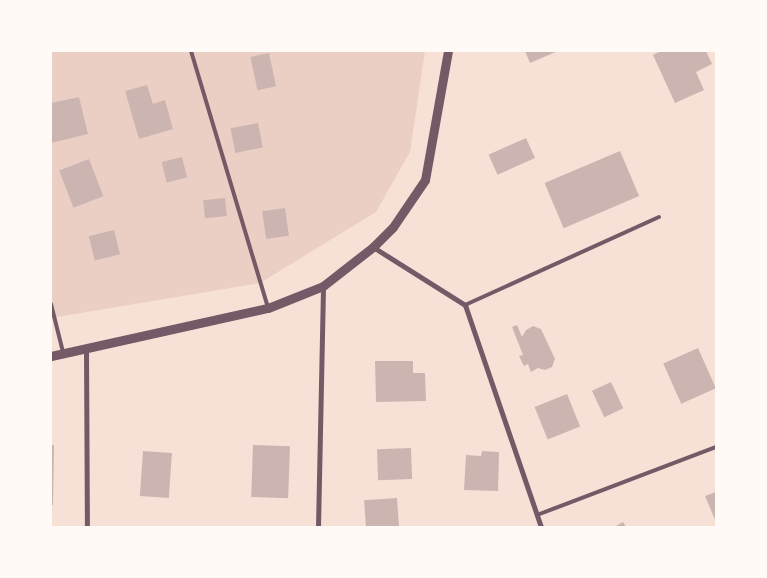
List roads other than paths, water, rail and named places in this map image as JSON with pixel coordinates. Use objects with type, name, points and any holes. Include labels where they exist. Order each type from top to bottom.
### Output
[{"type":"street","points":[[51,356],[86,350],[268,308],[323,286],[373,247],[393,227],[426,180],[448,51]]},
{"type":"street","points":[[373,247],[465,305],[541,527]]},
{"type":"street","points":[[318,527],[323,286]]},
{"type":"street","points":[[86,350],[87,527]]},
{"type":"lane","points":[[191,51],[268,308]]},
{"type":"lane","points":[[465,305],[659,217]]},
{"type":"lane","points":[[51,304],[63,354]]},
{"type":"lane","points":[[536,515],[716,447]]}]
